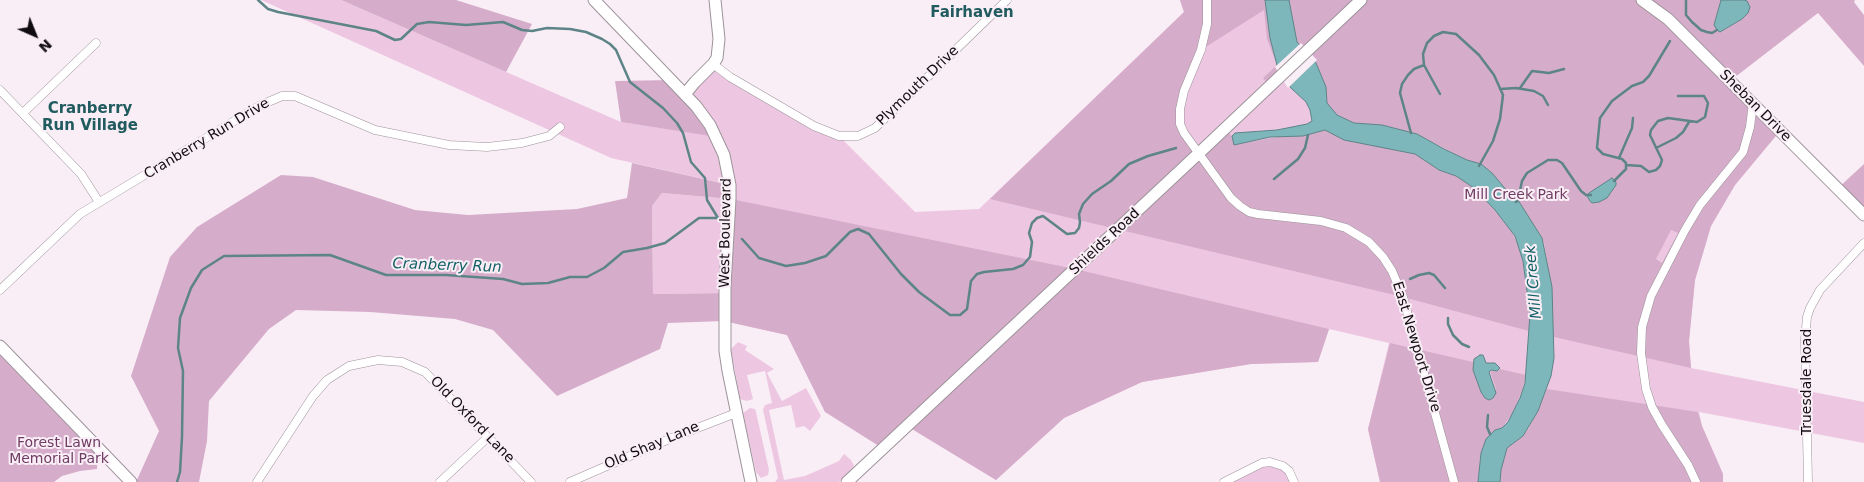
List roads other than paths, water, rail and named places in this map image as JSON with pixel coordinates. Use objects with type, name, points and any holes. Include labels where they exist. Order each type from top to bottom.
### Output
[{"type":"street","name":"West Boulevard","points":[[594,0],[685,94],[710,125],[717,136],[727,165],[730,199],[724,333],[728,371],[750,482]]},
{"type":"street","points":[[685,94],[717,58],[719,39],[716,0]]},
{"type":"street","name":"Plymouth Drive","points":[[713,64],[730,77],[814,126],[840,136],[858,136],[875,128],[1007,0]]},
{"type":"street","name":"East Newport Drive","points":[[1207,0],[1207,24],[1201,50],[1184,92],[1180,109],[1180,124],[1189,143],[1231,198],[1249,212],[1322,222],[1346,228],[1369,242],[1383,257],[1392,271],[1403,297],[1454,482]]},
{"type":"street","name":"Shields Road","points":[[847,482],[1361,0]]},
{"type":"street","name":"Sheban Drive","points":[[1642,0],[1668,18],[1864,215]]},
{"type":"street","points":[[23,114],[96,43]]},
{"type":"street","points":[[0,90],[81,174],[99,202]]},
{"type":"street","name":"Cranberry Run Drive","points":[[0,290],[80,214],[259,106],[282,96],[295,96],[375,130],[449,145],[487,147],[522,143],[548,136],[560,127]]},
{"type":"street","points":[[1696,482],[1688,465],[1662,425],[1646,389],[1640,353],[1642,327],[1649,301],[1656,285],[1693,216],[1742,152],[1747,142],[1753,103]]},
{"type":"street","name":"Truesdale Road","points":[[1808,482],[1804,340],[1807,317],[1820,290],[1864,243]]},
{"type":"street","points":[[0,346],[131,482]]},
{"type":"street","name":"Old Oxford Lane","points":[[257,482],[319,388],[339,372],[363,362],[387,360],[402,362],[417,368],[433,380],[531,482]]},
{"type":"street","name":"Old Shay Lane","points":[[570,482],[668,439],[736,413]]},
{"type":"street","points":[[440,482],[488,437]]},
{"type":"street","points":[[1224,482],[1262,463],[1270,462],[1283,466],[1289,471],[1294,482]]},
{"type":"water","name":"Mill Creek","points":[[1265,0],[1289,0],[1297,42],[1316,63],[1326,87],[1327,103],[1337,115],[1354,123],[1382,125],[1417,134],[1467,160],[1481,164],[1518,200],[1542,238],[1552,287],[1554,358],[1551,376],[1538,411],[1523,436],[1507,448],[1500,482],[1478,482],[1481,453],[1486,439],[1495,430],[1502,428],[1508,422],[1525,383],[1530,314],[1523,261],[1515,236],[1495,210],[1474,188],[1456,176],[1439,170],[1415,154],[1344,140],[1325,130],[1303,136],[1270,137],[1234,145],[1232,136],[1235,133],[1277,130],[1307,124],[1312,121],[1306,102],[1291,88],[1277,65],[1270,38]]},
{"type":"water","points":[[1721,0],[1744,0],[1747,1],[1750,7],[1748,13],[1742,19],[1720,32],[1714,25]]},
{"type":"water","points":[[1612,178],[1616,185],[1607,198],[1592,203],[1587,196],[1589,193]]},
{"type":"water","points":[[1483,355],[1486,363],[1495,363],[1500,368],[1497,371],[1491,370],[1489,372],[1496,393],[1489,400],[1481,392],[1473,370],[1474,359]]},
{"type":"waterway","points":[[258,0],[268,9],[278,12],[376,31],[395,40],[401,39],[417,24],[429,22],[466,25],[503,22],[522,30],[570,29],[586,32],[602,39],[616,50],[630,82],[663,108],[677,123],[683,133],[691,162],[705,178],[707,200],[718,218]]},
{"type":"waterway","points":[[1686,0],[1686,15],[1692,22],[1701,30],[1707,32],[1712,33],[1717,30]]},
{"type":"waterway","points":[[1440,94],[1424,65],[1423,54],[1427,43],[1434,36],[1443,32],[1456,34],[1479,55],[1494,75],[1503,95],[1500,119],[1493,141],[1479,166]]},
{"type":"waterway","points":[[1614,181],[1626,169],[1626,163],[1622,159],[1603,154],[1597,148],[1600,118],[1612,101],[1632,86],[1643,82],[1649,76],[1670,41]]},
{"type":"waterway","points":[[1411,133],[1400,93],[1402,84],[1408,75],[1414,69],[1424,65]]},
{"type":"waterway","points":[[1520,88],[1532,71],[1549,73],[1564,69]]},
{"type":"waterway","points":[[1500,89],[1516,88],[1534,91],[1543,96],[1548,105]]},
{"type":"waterway","points":[[1626,165],[1641,166],[1649,172],[1656,170],[1660,166],[1662,160],[1650,135],[1651,130],[1658,121],[1668,118],[1697,122],[1705,117],[1708,103],[1704,96],[1678,96]]},
{"type":"waterway","points":[[1619,158],[1632,128],[1633,118]]},
{"type":"waterway","points":[[1656,148],[1676,138],[1683,132],[1689,122]]},
{"type":"waterway","points":[[1274,179],[1298,159],[1305,148],[1308,135]]},
{"type":"waterway","name":"Cranberry Run","points":[[742,239],[759,258],[786,266],[805,263],[826,256],[850,232],[858,229],[869,234],[901,274],[919,292],[950,315],[960,315],[967,309],[971,281],[977,274],[1013,269],[1023,265],[1030,257],[1032,242],[1029,233],[1032,223],[1037,218],[1043,216],[1067,234],[1075,233],[1079,228],[1079,214],[1083,204],[1092,194],[1111,181],[1129,164],[1176,148]]},
{"type":"waterway","points":[[1516,202],[1522,181],[1527,173],[1548,160],[1557,160],[1562,163],[1581,191],[1586,195],[1591,195]]},
{"type":"waterway","name":"Cranberry Run","points":[[177,482],[180,472],[182,437],[183,371],[178,348],[180,318],[191,288],[202,270],[224,256],[330,255],[386,275],[446,275],[503,279],[522,284],[548,283],[570,277],[587,277],[604,268],[623,252],[665,243],[699,218],[718,218]]},
{"type":"waterway","points":[[1410,279],[1429,273],[1434,275],[1445,288]]},
{"type":"waterway","points":[[1448,318],[1448,324],[1453,335],[1462,344],[1469,347]]},
{"type":"waterway","points":[[1488,415],[1487,427],[1490,434]]},
{"type":"district","name":"Fairhaven","points":[[972,13]]},
{"type":"district","name":"Cranberry Run Village","points":[[90,118]]},
{"type":"park label","name":"Mill Creek Park","points":[[1516,195]]},
{"type":"park label","name":"Forest Lawn Memorial Park","points":[[59,452]]}]
